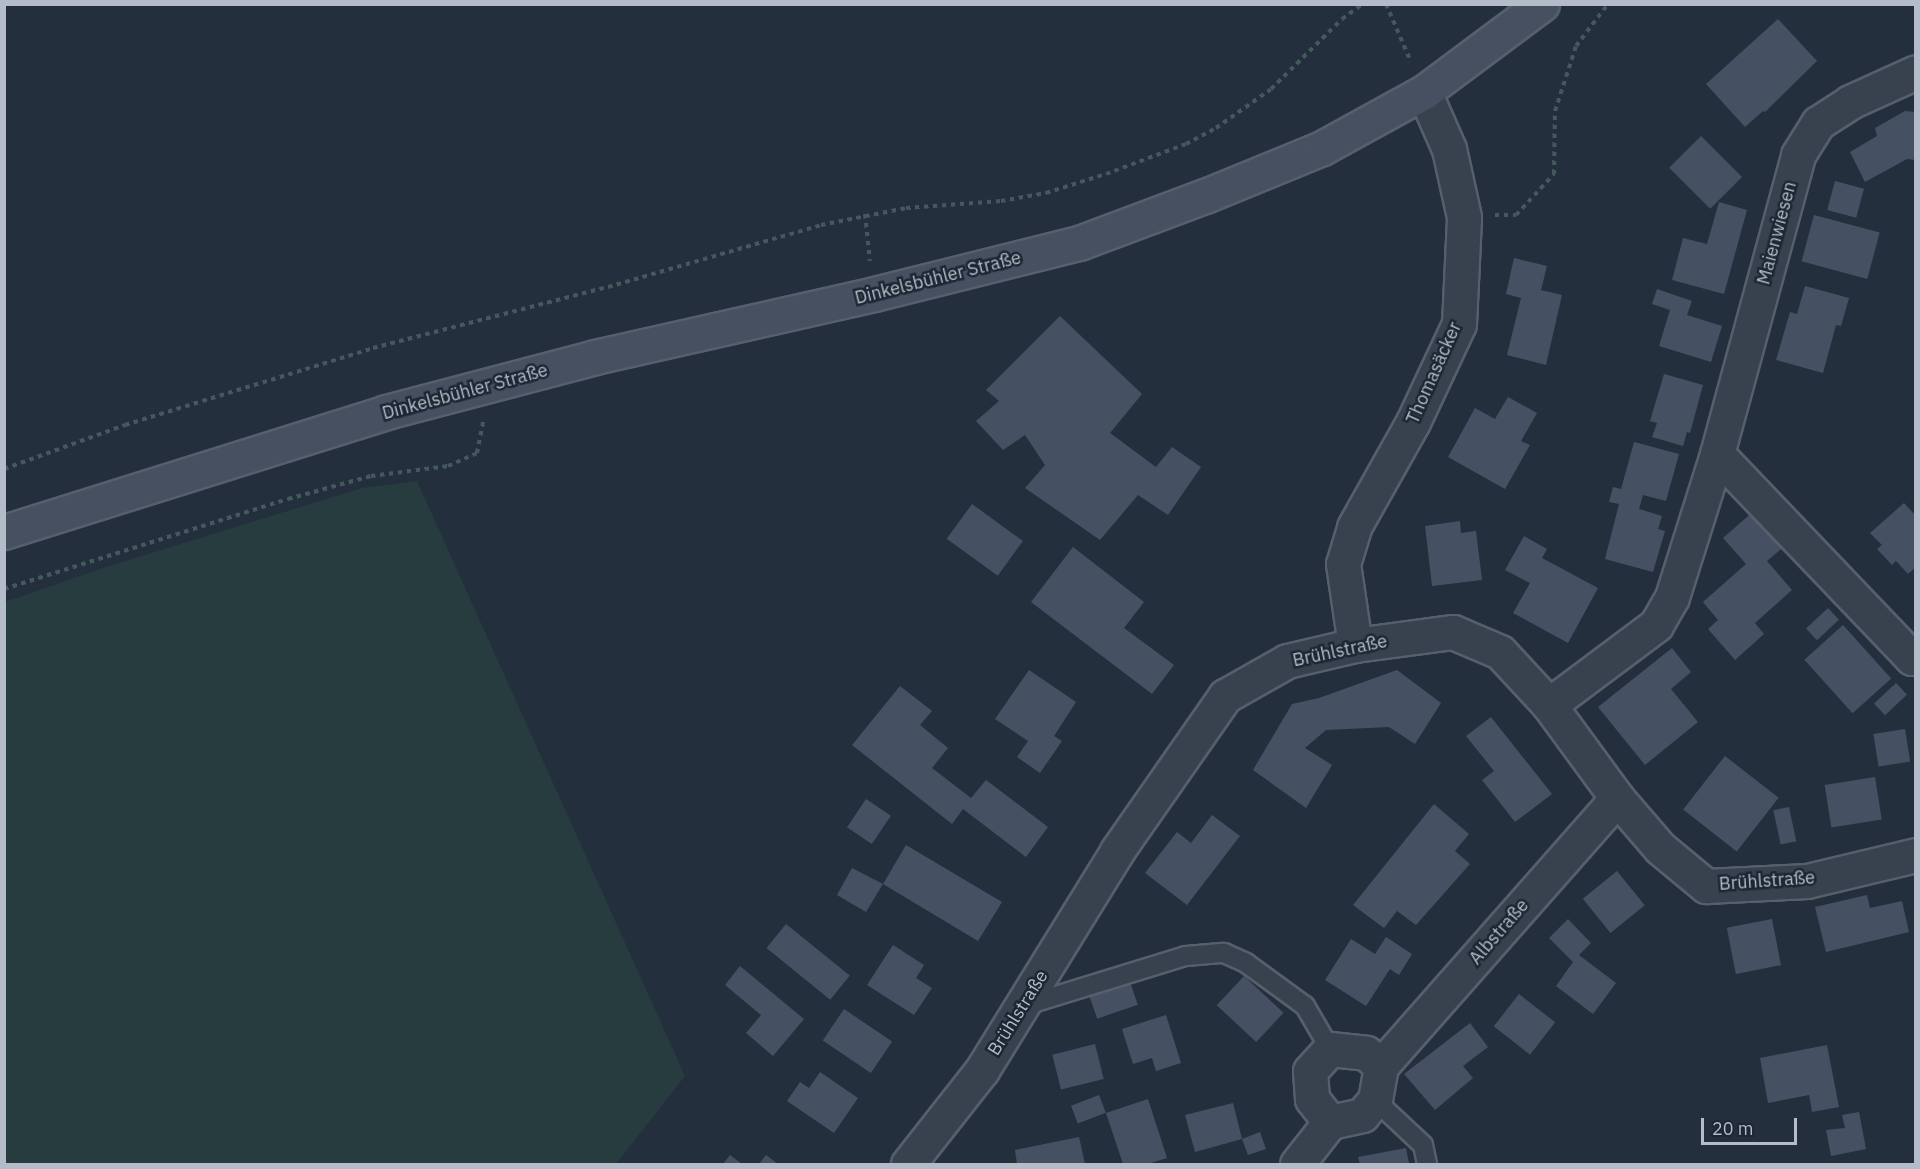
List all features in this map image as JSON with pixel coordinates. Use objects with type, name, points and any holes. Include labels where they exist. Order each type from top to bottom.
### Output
[{"type":"main road","name":"Dinkelsbühler Straße","points":[[4,532],[288,441],[483,387],[596,357],[874,294],[1079,243],[1322,148],[1424,92],[1542,4]]},
{"type":"street","name":"Maienwiesen","points":[[1549,705],[1656,625],[1672,597],[1717,454],[1798,155],[1818,123],[1851,102],[1916,72]]},
{"type":"street","name":"Thomasäcker","points":[[1355,645],[1343,564],[1354,527],[1413,422],[1459,324],[1464,217],[1449,149],[1424,92]]},
{"type":"street","points":[[1717,454],[1912,658],[1916,658]]},
{"type":"street","name":"Brühlstraße","points":[[908,1164],[982,1070],[1118,851],[1225,696],[1287,661],[1355,645],[1454,632],[1500,652],[1549,705],[1617,798],[1660,848],[1706,886],[1807,881],[1916,855]]},
{"type":"street","name":"Albstraße","points":[[1381,1066],[1617,798]]},
{"type":"street","points":[[1297,1164],[1330,1122],[1362,1115],[1375,1100],[1381,1066],[1366,1053],[1330,1049],[1310,1071],[1312,1099],[1330,1122]]},
{"type":"lane","points":[[1023,1006],[1186,956],[1224,953],[1246,963],[1305,1006],[1330,1049]]},
{"type":"lane","points":[[1375,1100],[1423,1145],[1427,1164]]},
{"type":"path","points":[[4,469],[125,425],[373,348],[619,284],[865,214],[906,208],[1000,201],[1046,193],[1186,144],[1216,128],[1271,89],[1342,19],[1363,4]]},
{"type":"path","points":[[1386,4],[1424,92]]},
{"type":"path","points":[[1464,217],[1516,214],[1554,174],[1555,111],[1576,46],[1608,4]]},
{"type":"path","points":[[865,214],[874,294]]},
{"type":"path","points":[[4,589],[288,498],[371,476],[448,466],[477,453],[483,427],[483,387]]},
{"type":"green space","points":[[417,481],[685,1076],[616,1164],[5,1164],[5,602],[106,567],[362,488]]},
{"type":"building","points":[[1778,19],[1817,61],[1765,112],[1763,111],[1745,127],[1706,84]]},
{"type":"building","points":[[1905,111],[1916,112],[1916,160],[1907,159],[1865,182],[1850,152],[1877,136],[1875,128]]},
{"type":"building","points":[[1701,136],[1742,177],[1710,209],[1669,168]]},
{"type":"building","points":[[1835,181],[1864,189],[1856,218],[1827,210]]},
{"type":"building","points":[[1719,202],[1747,210],[1724,294],[1672,280],[1683,238],[1707,244]]},
{"type":"building","points":[[1814,215],[1880,233],[1867,279],[1802,261]]},
{"type":"building","points":[[1514,258],[1547,266],[1541,290],[1562,295],[1546,365],[1507,355],[1521,298],[1506,294]]},
{"type":"building","points":[[1805,286],[1849,298],[1841,326],[1836,325],[1823,373],[1776,360],[1790,312],[1797,314]]},
{"type":"building","points":[[1657,289],[1692,301],[1687,315],[1722,326],[1711,362],[1659,346],[1670,310],[1652,304]]},
{"type":"building","points":[[1060,316],[1142,394],[1110,433],[1156,467],[1172,447],[1201,467],[1168,515],[1138,495],[1100,540],[1025,488],[1045,465],[1025,435],[1003,450],[976,421],[999,401],[986,390]]},
{"type":"building","points":[[1664,374],[1703,385],[1690,433],[1687,432],[1683,446],[1652,437],[1657,423],[1650,421]]},
{"type":"building","points":[[1508,397],[1537,413],[1521,441],[1530,445],[1505,489],[1448,457],[1475,408],[1495,419]]},
{"type":"building","points":[[1634,442],[1679,454],[1666,501],[1643,495],[1639,509],[1662,516],[1658,529],[1665,531],[1653,572],[1605,559],[1619,504],[1609,502],[1613,487],[1621,489]]},
{"type":"building","points":[[1904,503],[1916,516],[1916,567],[1908,574],[1896,561],[1892,565],[1877,549],[1882,545],[1870,533]]},
{"type":"building","points":[[972,504],[1023,541],[998,576],[947,539]]},
{"type":"building","points":[[1755,510],[1786,545],[1767,561],[1792,590],[1755,623],[1764,634],[1735,660],[1708,629],[1718,620],[1703,602],[1746,564],[1723,538]]},
{"type":"building","points":[[1460,521],[1461,533],[1476,531],[1482,580],[1432,586],[1425,526]]},
{"type":"building","points":[[1524,536],[1547,549],[1542,558],[1598,588],[1568,643],[1513,613],[1530,583],[1505,570]]},
{"type":"building","points":[[1073,547],[1144,602],[1124,628],[1174,665],[1152,694],[1031,602]]},
{"type":"building","points":[[1828,608],[1839,620],[1817,640],[1806,628]]},
{"type":"building","points":[[1843,625],[1891,679],[1853,713],[1804,660]]},
{"type":"building","points":[[1672,648],[1691,672],[1671,689],[1698,722],[1645,765],[1598,707]]},
{"type":"building","points":[[1029,670],[1076,702],[1054,736],[1062,741],[1040,773],[1017,757],[1028,741],[995,719]]},
{"type":"building","points":[[1397,670],[1441,703],[1415,744],[1389,727],[1326,730],[1305,748],[1332,765],[1306,808],[1253,770],[1292,704],[1319,698]]},
{"type":"building","points":[[1896,683],[1907,695],[1885,715],[1874,703]]},
{"type":"building","points":[[900,686],[932,711],[920,725],[948,748],[932,768],[971,798],[986,780],[1048,827],[1026,857],[963,809],[952,824],[852,745]]},
{"type":"building","points":[[1491,717],[1552,794],[1515,822],[1482,780],[1494,771],[1466,736]]},
{"type":"building","points":[[1905,729],[1910,762],[1879,767],[1873,734]]},
{"type":"building","points":[[1725,756],[1779,798],[1737,851],[1683,810]]},
{"type":"building","points":[[1875,777],[1882,819],[1831,827],[1825,785]]},
{"type":"building","points":[[866,799],[891,816],[872,844],[847,827]]},
{"type":"building","points":[[1434,804],[1469,834],[1455,851],[1470,864],[1416,925],[1397,911],[1384,928],[1353,905]]},
{"type":"building","points":[[1789,807],[1796,841],[1781,845],[1773,810]]},
{"type":"building","points":[[1212,815],[1240,836],[1187,905],[1145,873],[1177,832],[1191,843]]},
{"type":"building","points":[[906,845],[1002,902],[978,941],[883,884]]},
{"type":"building","points":[[852,868],[883,884],[866,912],[837,895]]},
{"type":"building","points":[[1617,871],[1645,905],[1610,933],[1583,899]]},
{"type":"building","points":[[1867,895],[1870,908],[1902,901],[1909,932],[1826,952],[1815,907]]},
{"type":"building","points":[[1568,919],[1591,943],[1579,955],[1616,983],[1593,1014],[1556,986],[1573,962],[1549,938]]},
{"type":"building","points":[[1772,919],[1781,965],[1736,974],[1727,928]]},
{"type":"building","points":[[786,924],[850,976],[830,1000],[766,948]]},
{"type":"building","points":[[1386,937],[1412,954],[1399,975],[1390,969],[1366,1006],[1325,980],[1351,939],[1375,954]]},
{"type":"building","points":[[893,945],[924,965],[916,978],[932,988],[914,1015],[867,985]]},
{"type":"building","points":[[740,966],[804,1019],[773,1056],[746,1033],[761,1015],[725,985]]},
{"type":"building","points":[[1244,976],[1283,1013],[1256,1042],[1217,1005]]},
{"type":"building","points":[[1130,982],[1138,1005],[1097,1019],[1089,996]]},
{"type":"building","points":[[1519,994],[1555,1022],[1530,1055],[1494,1026]]},
{"type":"building","points":[[844,1009],[892,1041],[871,1073],[823,1041]]},
{"type":"building","points":[[1166,1015],[1181,1063],[1156,1071],[1152,1058],[1133,1064],[1122,1029]]},
{"type":"building","points":[[1470,1023],[1488,1047],[1463,1066],[1473,1078],[1435,1110],[1404,1074]]},
{"type":"building","points":[[1095,1044],[1104,1079],[1061,1090],[1052,1055]]},
{"type":"building","points":[[1827,1045],[1839,1107],[1812,1112],[1809,1095],[1768,1103],[1760,1058]]},
{"type":"building","points":[[820,1072],[858,1098],[834,1133],[787,1101],[800,1082],[809,1088]]},
{"type":"building","points":[[1099,1095],[1106,1113],[1078,1123],[1071,1106]]},
{"type":"building","points":[[1148,1099],[1167,1158],[1147,1164],[1123,1164],[1106,1113]]},
{"type":"building","points":[[1233,1103],[1242,1139],[1195,1152],[1185,1115]]},
{"type":"building","points":[[1859,1112],[1866,1149],[1831,1156],[1826,1130],[1845,1128],[1842,1115]]},
{"type":"building","points":[[1260,1132],[1266,1149],[1248,1155],[1242,1139]]},
{"type":"building","points":[[1079,1137],[1085,1164],[1017,1164],[1015,1150]]},
{"type":"building","points":[[1406,1148],[1409,1164],[1360,1164],[1358,1157]]},
{"type":"building","points":[[730,1155],[742,1164],[723,1164]]},
{"type":"building","points":[[766,1155],[778,1164],[759,1164]]}]
